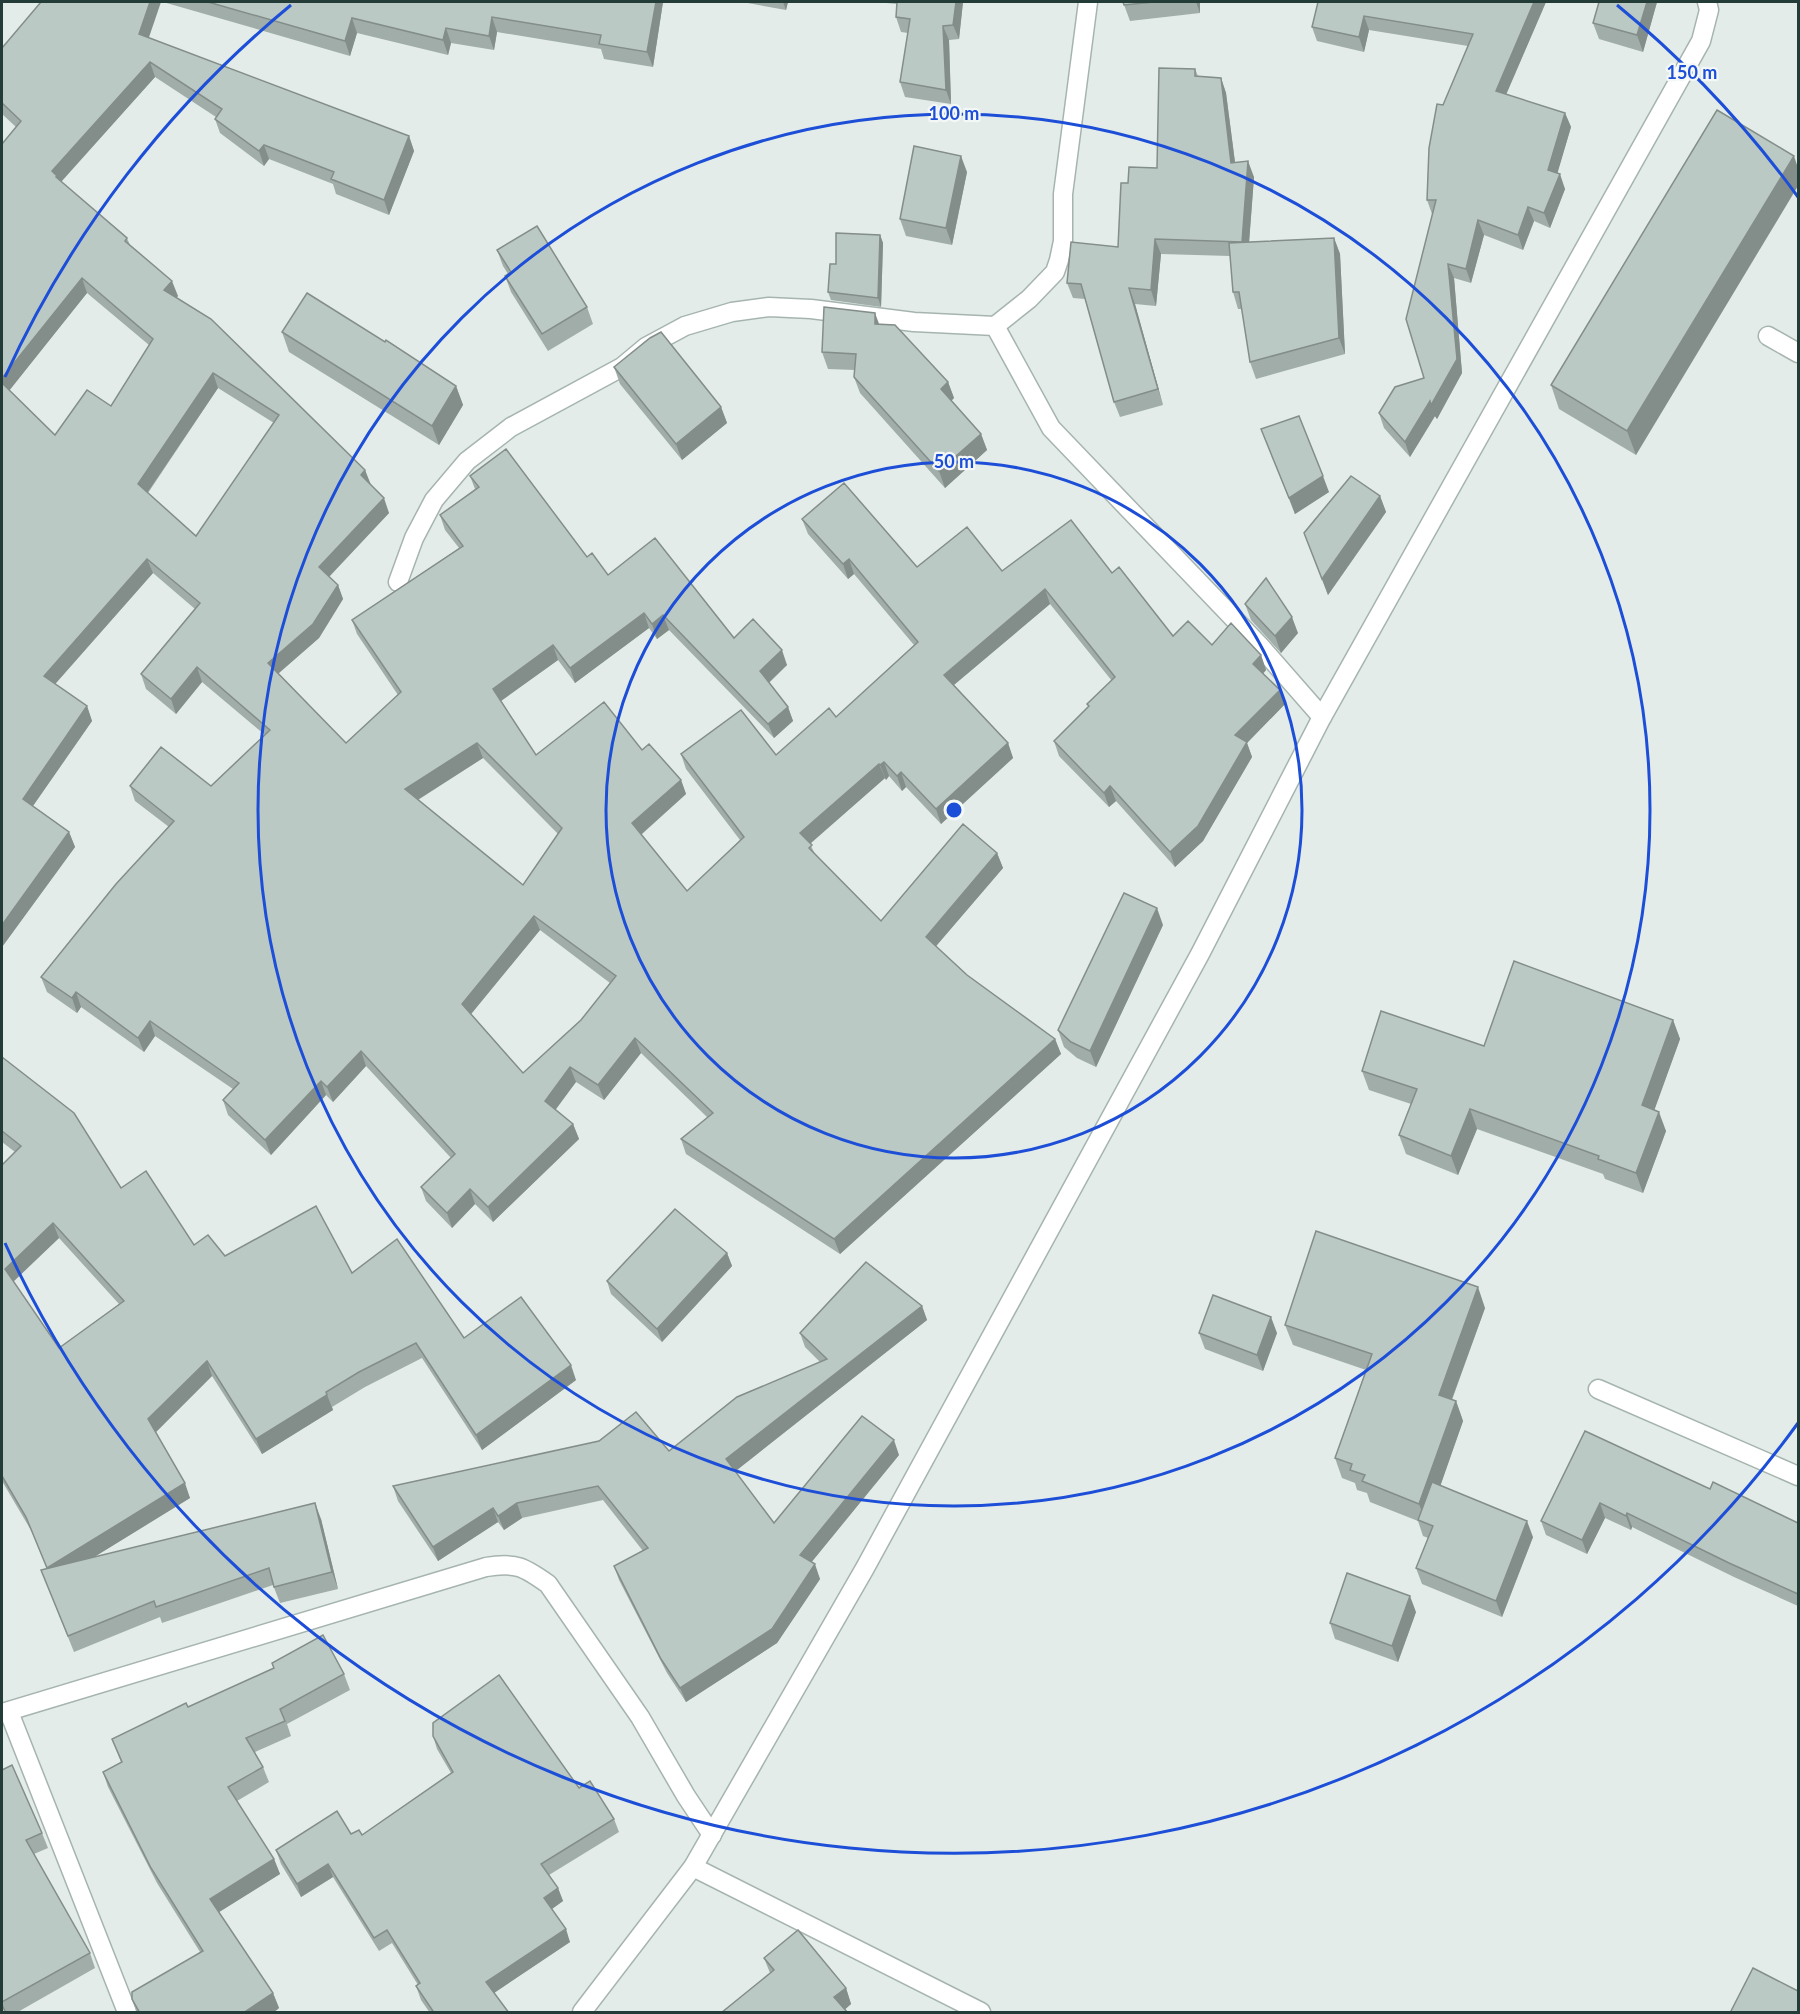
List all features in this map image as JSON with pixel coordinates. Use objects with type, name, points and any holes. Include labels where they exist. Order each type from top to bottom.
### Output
[{"type":"street","points":[[398,582],[414,538],[434,500],[467,461],[511,427],[622,367],[646,347],[685,326],[732,312],[769,307],[811,309],[914,322],[995,326],[1029,299],[1055,272],[1064,241],[1063,194],[1088,2]]},
{"type":"street","points":[[582,2013],[693,1867],[865,1568],[1200,954],[1322,717],[1701,41],[1709,10],[1707,2]]},
{"type":"street","points":[[995,326],[1052,428],[1260,646],[1322,717]]},
{"type":"street","points":[[1768,336],[1798,353]]},
{"type":"street","points":[[1598,1389],[1798,1476]]},
{"type":"street","points":[[127,2013],[5,1713],[486,1567],[506,1564],[528,1569],[548,1584],[640,1717],[686,1796],[712,1835]]},
{"type":"street","points":[[693,1867],[981,2013]]},
{"type":"building","points":[[41,2],[150,2],[139,34],[409,136],[384,200],[331,179],[334,172],[264,145],[259,151],[215,119],[222,109],[150,62],[52,171],[56,177],[127,238],[125,241],[172,281],[164,290],[211,319],[365,470],[361,475],[384,498],[319,567],[338,585],[313,624],[268,663],[346,743],[401,692],[352,620],[463,546],[440,515],[479,487],[470,476],[506,449],[587,557],[592,553],[608,575],[655,538],[734,638],[753,619],[782,650],[760,671],[788,707],[768,724],[663,615],[652,624],[644,613],[570,668],[553,645],[493,689],[536,755],[604,702],[642,750],[649,744],[681,780],[632,823],[687,891],[744,837],[681,754],[741,710],[776,755],[829,708],[836,717],[918,642],[849,559],[843,564],[802,519],[844,483],[917,567],[967,527],[1002,571],[1071,520],[1112,573],[1119,567],[1173,636],[1188,621],[1212,645],[1231,623],[1261,655],[1253,664],[1280,690],[1235,735],[1247,742],[1198,826],[1170,852],[1110,786],[1104,793],[1054,741],[1115,677],[1045,589],[944,675],[1008,743],[936,809],[901,772],[897,776],[884,762],[800,833],[812,845],[809,848],[881,921],[963,824],[997,853],[926,937],[967,975],[1055,1039],[834,1239],[681,1139],[713,1113],[635,1038],[598,1085],[570,1067],[545,1101],[573,1124],[488,1207],[470,1189],[447,1213],[421,1187],[455,1154],[361,1051],[327,1087],[321,1081],[265,1140],[223,1100],[239,1083],[150,1021],[138,1038],[76,992],[72,998],[41,977],[116,884],[174,821],[130,786],[161,747],[211,786],[270,730],[197,667],[171,699],[141,674],[200,603],[147,559],[44,676],[87,706],[23,799],[69,832],[2,925],[2,383],[55,435],[87,390],[111,406],[153,339],[82,278],[2,378],[2,144],[21,121],[2,103],[2,48]],"holes":[[[213,373],[279,415],[196,536],[138,484]],[[477,743],[562,828],[523,885],[405,789]],[[534,916],[616,976],[581,1020],[523,1073],[462,1004]]]},
{"type":"building","points":[[208,2],[656,2],[647,52],[599,44],[601,35],[492,17],[489,36],[446,28],[443,40],[352,18],[345,41]]},
{"type":"building","points":[[897,2],[956,2],[953,25],[943,26],[946,90],[900,82],[910,19],[896,17]]},
{"type":"building","points":[[1123,2],[1154,2],[1124,5]]},
{"type":"building","points":[[1318,2],[1534,2],[1496,91],[1565,113],[1548,170],[1560,174],[1544,213],[1528,207],[1518,235],[1478,220],[1466,269],[1448,264],[1457,359],[1431,405],[1430,401],[1405,442],[1379,413],[1395,387],[1424,378],[1406,319],[1436,200],[1427,200],[1429,148],[1437,104],[1443,105],[1473,34],[1364,16],[1359,37],[1312,27]]},
{"type":"building","points":[[1599,2],[1647,2],[1637,35],[1593,23]]},
{"type":"building","points":[[1159,68],[1195,69],[1195,76],[1221,78],[1231,163],[1248,161],[1242,242],[1155,239],[1151,290],[1129,288],[1158,389],[1114,402],[1081,284],[1067,283],[1071,242],[1118,247],[1121,183],[1128,183],[1129,167],[1157,168]]},
{"type":"building","points":[[1717,110],[1794,156],[1627,431],[1551,385]]},
{"type":"building","points":[[914,146],[961,156],[946,228],[900,219]]},
{"type":"building","points":[[537,226],[587,307],[542,334],[505,276],[511,272],[497,250]]},
{"type":"building","points":[[836,233],[880,235],[878,298],[828,292],[830,264],[836,264]]},
{"type":"building","points":[[1334,238],[1339,338],[1250,362],[1239,292],[1233,292],[1229,243]]},
{"type":"building","points":[[307,293],[385,342],[386,340],[456,386],[432,426],[282,332]]},
{"type":"building","points":[[824,307],[875,313],[875,324],[895,325],[948,382],[941,389],[981,434],[939,471],[854,377],[856,354],[822,352]]},
{"type":"building","points":[[661,332],[721,407],[676,444],[614,367]]},
{"type":"building","points":[[1299,416],[1323,476],[1289,498],[1261,429]]},
{"type":"building","points":[[1351,476],[1380,496],[1322,579],[1304,533]]},
{"type":"building","points":[[1266,578],[1292,617],[1275,636],[1245,604]]},
{"type":"building","points":[[1124,893],[1157,908],[1090,1051],[1071,1042],[1058,1030]]},
{"type":"building","points":[[1514,961],[1673,1020],[1642,1105],[1659,1112],[1636,1173],[1598,1159],[1599,1156],[1470,1109],[1451,1156],[1399,1135],[1417,1089],[1362,1071],[1381,1011],[1484,1046]]},
{"type":"building","points":[[2,1057],[74,1113],[121,1188],[146,1171],[194,1245],[208,1235],[225,1256],[316,1206],[352,1273],[397,1239],[464,1338],[521,1297],[571,1365],[476,1435],[416,1343],[359,1372],[326,1392],[327,1395],[256,1439],[207,1361],[148,1419],[185,1483],[47,1568],[26,1517],[2,1476],[2,1165],[21,1146],[2,1131]],"holes":[[[53,1223],[124,1301],[59,1348],[5,1269]]]},
{"type":"building","points":[[675,1209],[727,1253],[657,1329],[607,1281]]},
{"type":"building","points":[[1316,1231],[1478,1287],[1439,1395],[1456,1401],[1419,1504],[1362,1481],[1365,1475],[1350,1470],[1352,1464],[1335,1458],[1372,1354],[1285,1325]]},
{"type":"building","points":[[866,1262],[922,1306],[726,1459],[774,1523],[862,1416],[894,1440],[800,1555],[815,1564],[772,1629],[680,1688],[661,1659],[614,1566],[648,1548],[598,1486],[517,1503],[498,1516],[493,1508],[433,1547],[393,1486],[599,1441],[636,1412],[669,1451],[737,1397],[827,1359],[800,1333]]},
{"type":"building","points":[[1213,1295],[1271,1317],[1257,1355],[1199,1333]]},
{"type":"building","points":[[1585,1431],[1710,1489],[1713,1482],[1798,1523],[1798,1594],[1627,1513],[1626,1516],[1600,1503],[1582,1540],[1541,1521]]},
{"type":"building","points":[[1432,1482],[1527,1521],[1496,1601],[1416,1568],[1433,1526],[1418,1520]]},
{"type":"building","points":[[315,1503],[332,1572],[274,1587],[269,1568],[156,1607],[154,1601],[68,1636],[41,1570]]},
{"type":"building","points":[[1347,1573],[1410,1596],[1392,1646],[1330,1623]]},
{"type":"building","points":[[323,1635],[344,1674],[280,1709],[285,1721],[246,1738],[263,1767],[228,1787],[274,1859],[210,1899],[273,1993],[243,2013],[140,2013],[132,1999],[132,1992],[203,1951],[151,1868],[103,1772],[122,1762],[112,1739],[186,1703],[188,1707],[274,1668],[272,1663]]},
{"type":"building","points":[[499,1675],[579,1788],[590,1781],[614,1819],[541,1864],[558,1888],[544,1898],[566,1929],[486,1982],[509,2013],[430,2013],[433,2011],[416,1986],[420,1983],[387,1930],[374,1938],[328,1864],[297,1884],[276,1850],[337,1811],[351,1834],[359,1830],[362,1835],[453,1772],[433,1736],[433,1723]]},
{"type":"building","points":[[12,1765],[42,1833],[26,1840],[90,1953],[2,2002],[2,1770]]},
{"type":"building","points":[[798,1930],[846,1988],[834,1997],[848,2013],[721,2013],[774,1970],[764,1958]]},
{"type":"building","points":[[1753,1968],[1798,1991],[1798,2013],[1730,2013]]}]
